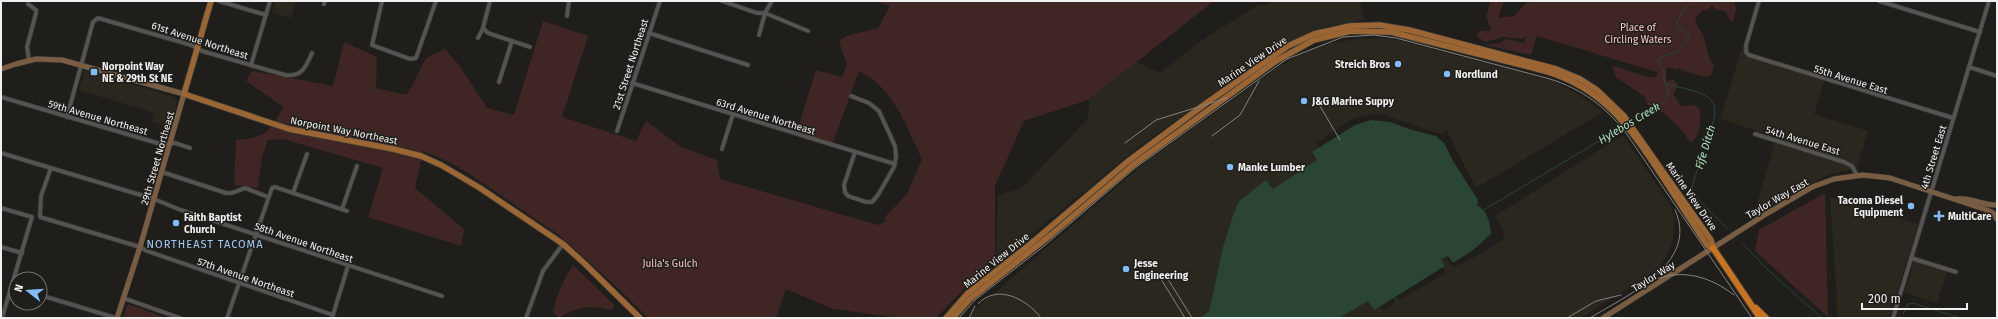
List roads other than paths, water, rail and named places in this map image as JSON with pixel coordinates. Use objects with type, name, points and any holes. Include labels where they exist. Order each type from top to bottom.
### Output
[{"type":"highway","points":[[1713,248],[1760,318]]},
{"type":"highway","points":[[1747,298],[1766,318]]},
{"type":"main road","name":"29th Street Northeast","points":[[184,94],[211,1]]},
{"type":"main road","name":"Marine View Drive","points":[[946,318],[967,294],[1028,246],[1127,162],[1277,53],[1302,39],[1324,30],[1350,26],[1389,26],[1556,68],[1580,79],[1597,90],[1623,117],[1712,240],[1713,248]]},
{"type":"main road","name":"Marine View Drive","points":[[953,318],[970,299],[1052,234],[1133,165],[1276,61],[1297,48],[1326,36],[1351,31],[1391,32],[1545,71],[1565,78],[1591,92],[1623,117]]},
{"type":"main road","name":"Norpoint Way Northeast","points":[[184,94],[289,129],[393,149],[421,156],[441,165],[480,188],[563,244],[640,318]]},
{"type":"street","points":[[219,1],[266,15]]},
{"type":"street","points":[[251,66],[270,1]]},
{"type":"street","points":[[382,1],[372,45],[410,59],[416,58],[436,1]]},
{"type":"street","points":[[478,38],[483,28],[490,1]]},
{"type":"street","points":[[567,16],[569,1]]},
{"type":"street","name":"21st Street Northeast","points":[[617,131],[660,1]]},
{"type":"street","points":[[722,1],[757,13],[765,13],[808,30]]},
{"type":"street","points":[[759,35],[765,13],[772,1]]},
{"type":"street","name":"55th Avenue East","points":[[1758,1],[1746,43],[1746,52],[1759,58],[1953,118]]},
{"type":"street","points":[[1879,1],[1980,32]]},
{"type":"street","name":"4th Street East","points":[[1893,318],[1989,1]]},
{"type":"street","points":[[28,4],[36,10],[28,48],[29,60]]},
{"type":"street","name":"61st Avenue Northeast","points":[[82,65],[90,30],[95,19],[100,18],[192,45],[251,66],[285,75],[293,76],[300,73],[306,68],[312,53]]},
{"type":"street","points":[[483,28],[488,33],[530,47]]},
{"type":"street","points":[[649,34],[748,65]]},
{"type":"street","points":[[498,82],[512,41]]},
{"type":"street","name":"Norpoint Way Northeast","points":[[1,69],[29,60],[55,59],[82,65],[184,94]]},
{"type":"street","points":[[67,117],[82,65]]},
{"type":"street","points":[[1969,67],[1997,76]]},
{"type":"street","name":"63rd Avenue Northeast","points":[[632,83],[895,164]]},
{"type":"street","name":"29th Street Northeast","points":[[116,318],[140,247],[184,94]]},
{"type":"street","points":[[851,96],[872,105],[882,115],[895,146],[895,164],[873,201],[866,202],[848,196],[845,192],[844,185],[855,152]]},
{"type":"street","name":"59th Avenue Northeast","points":[[1,97],[164,145],[175,143],[190,148]]},
{"type":"street","points":[[722,150],[733,114]]},
{"type":"street","name":"54th Avenue East","points":[[1755,134],[1844,162],[1852,166],[1856,175]]},
{"type":"street","name":"58th Avenue Northeast","points":[[1,153],[154,200],[348,266],[442,296]]},
{"type":"street","points":[[293,193],[306,154]]},
{"type":"street","points":[[342,209],[356,166]]},
{"type":"street","name":"57th Avenue Northeast","points":[[51,168],[41,196],[40,217],[140,247],[147,252],[333,316]]},
{"type":"street","points":[[162,172],[226,193],[232,193],[245,188],[268,197]]},
{"type":"street","points":[[1856,175],[1890,178],[1988,210],[1997,219]]},
{"type":"street","name":"Taylor Way East","points":[[1713,248],[1812,187],[1834,179],[1856,175]]},
{"type":"street","points":[[227,318],[268,197],[274,187],[347,211]]},
{"type":"street","points":[[1956,199],[1967,199],[1997,205]]},
{"type":"street","points":[[1,208],[32,217],[18,271]]},
{"type":"street","points":[[526,318],[543,271],[563,244]]},
{"type":"street","points":[[1,247],[22,253]]},
{"type":"street","name":"Taylor Way","points":[[1603,318],[1713,248]]},
{"type":"street","points":[[1911,258],[1956,272]]},
{"type":"street","points":[[333,316],[348,266]]},
{"type":"street","points":[[48,297],[116,318]]},
{"type":"street","points":[[123,298],[180,318]]},
{"type":"street","points":[[2,318],[8,300]]},
{"type":"street","points":[[1,302],[6,304]]},
{"type":"waterway","name":"Hylebos Creek","points":[[1632,121],[1665,101],[1668,94],[1667,87],[1664,80],[1664,72],[1658,61],[1660,57],[1678,51],[1687,41],[1689,36],[1679,28],[1677,22],[1685,8],[1696,1]]},
{"type":"waterway","name":"Fife Ditch","points":[[1666,84],[1702,94],[1712,101],[1715,108],[1711,130],[1692,190],[1697,198],[1727,228]]},
{"type":"waterway","name":"Hylebos Creek","points":[[1482,211],[1624,126]]},
{"type":"waterway","name":"Fife Ditch","points":[[1743,244],[1770,272],[1822,318]]},
{"type":"waterway","name":"Fife Ditch","points":[[1903,314],[1908,304],[1913,303],[1960,318]]},
{"type":"railway","points":[[959,318],[975,300],[1044,246],[1135,168],[1287,59],[1343,37],[1374,35],[1396,38],[1550,79],[1573,88],[1602,107],[1626,133],[1752,318]]},
{"type":"railway","points":[[1212,136],[1240,115],[1259,81]]},
{"type":"railway","points":[[1125,143],[1156,120],[1227,98]]},
{"type":"railway","points":[[1317,101],[1340,140]]},
{"type":"railway","points":[[1590,318],[1639,288],[1655,276],[1668,262],[1677,247],[1680,229],[1675,210]]},
{"type":"railway","points":[[1654,280],[1665,276],[1675,275],[1696,276],[1716,283],[1734,295]]},
{"type":"railway","points":[[1166,276],[1192,318]]},
{"type":"railway","points":[[1161,279],[1185,318]]},
{"type":"railway","points":[[978,304],[986,298],[1003,294],[1011,296],[1028,305],[1041,318]]},
{"type":"railway","points":[[1567,318],[1596,301],[1621,295]]},
{"type":"railway","points":[[969,318],[975,306]]},
{"type":"place","name":"Streich Bros","points":[[1398,64]]},
{"type":"place","name":"Norpoint Way NE & 29th St NE","points":[[94,72]]},
{"type":"place","name":"Nordlund","points":[[1447,74]]},
{"type":"place","name":"J&G Marine Suppy","points":[[1304,101]]},
{"type":"place","name":"Manke Lumber","points":[[1230,167]]},
{"type":"place","name":"Tacoma Diesel Equipment","points":[[1911,206]]},
{"type":"place","name":"MultiCare","points":[[1939,216]]},
{"type":"place","name":"Faith Baptist Church","points":[[176,223]]},
{"type":"place","name":"Jesse Engineering","points":[[1126,269]]},
{"type":"district","name":"NORTHEAST TACOMA","points":[[205,244]]},
{"type":"park label","name":"Place of Circling Waters","points":[[1638,32]]},
{"type":"park label","name":"Julia's Gulch","points":[[670,263]]}]
